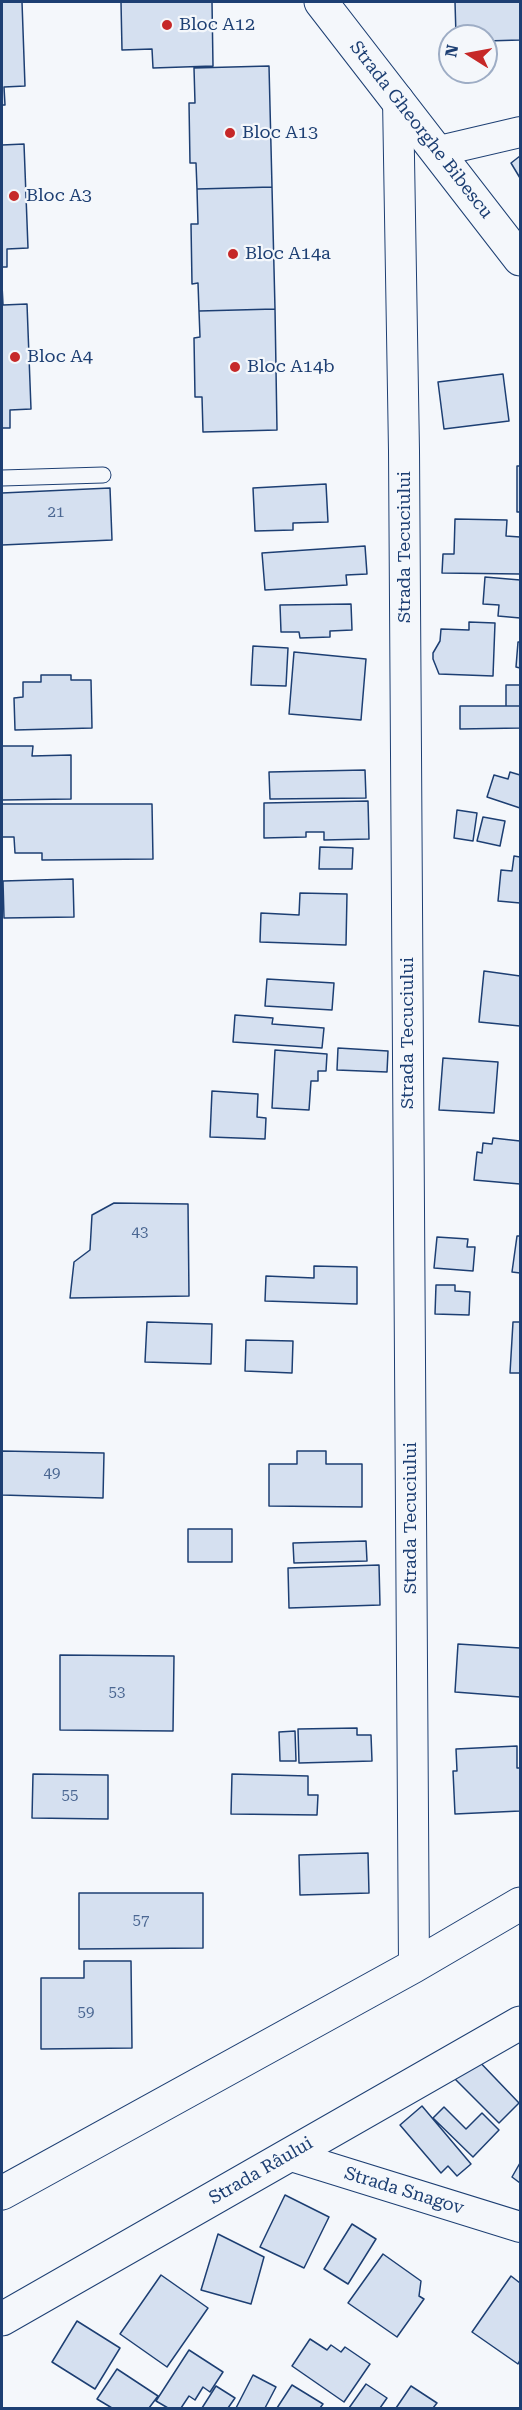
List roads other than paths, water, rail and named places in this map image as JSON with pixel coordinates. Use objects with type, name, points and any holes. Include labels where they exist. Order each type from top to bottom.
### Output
[{"type":"main road","name":"Strada Gheorghe Bibescu","points":[[321,2],[520,259]]},
{"type":"main road","points":[[2,2193],[414,1966],[520,1904]]},
{"type":"main road","name":"Strada Râului","points":[[2,2319],[520,2022]]},
{"type":"street","name":"Strada Tecuciului","points":[[398,99],[404,463],[414,1966]]},
{"type":"street","points":[[439,152],[520,132]]},
{"type":"street","name":"Strada Snagov","points":[[288,2155],[520,2227]]},
{"type":"lane","points":[[2,478],[103,475]]},
{"type":"place","name":"Bloc A12","points":[[167,25]]},
{"type":"place","name":"Bloc A13","points":[[230,133]]},
{"type":"place","name":"Bloc A3","points":[[14,196]]},
{"type":"place","name":"Bloc A14a","points":[[233,254]]},
{"type":"place","name":"Bloc A4","points":[[15,357]]},
{"type":"place","name":"Bloc A14b","points":[[235,367]]}]
